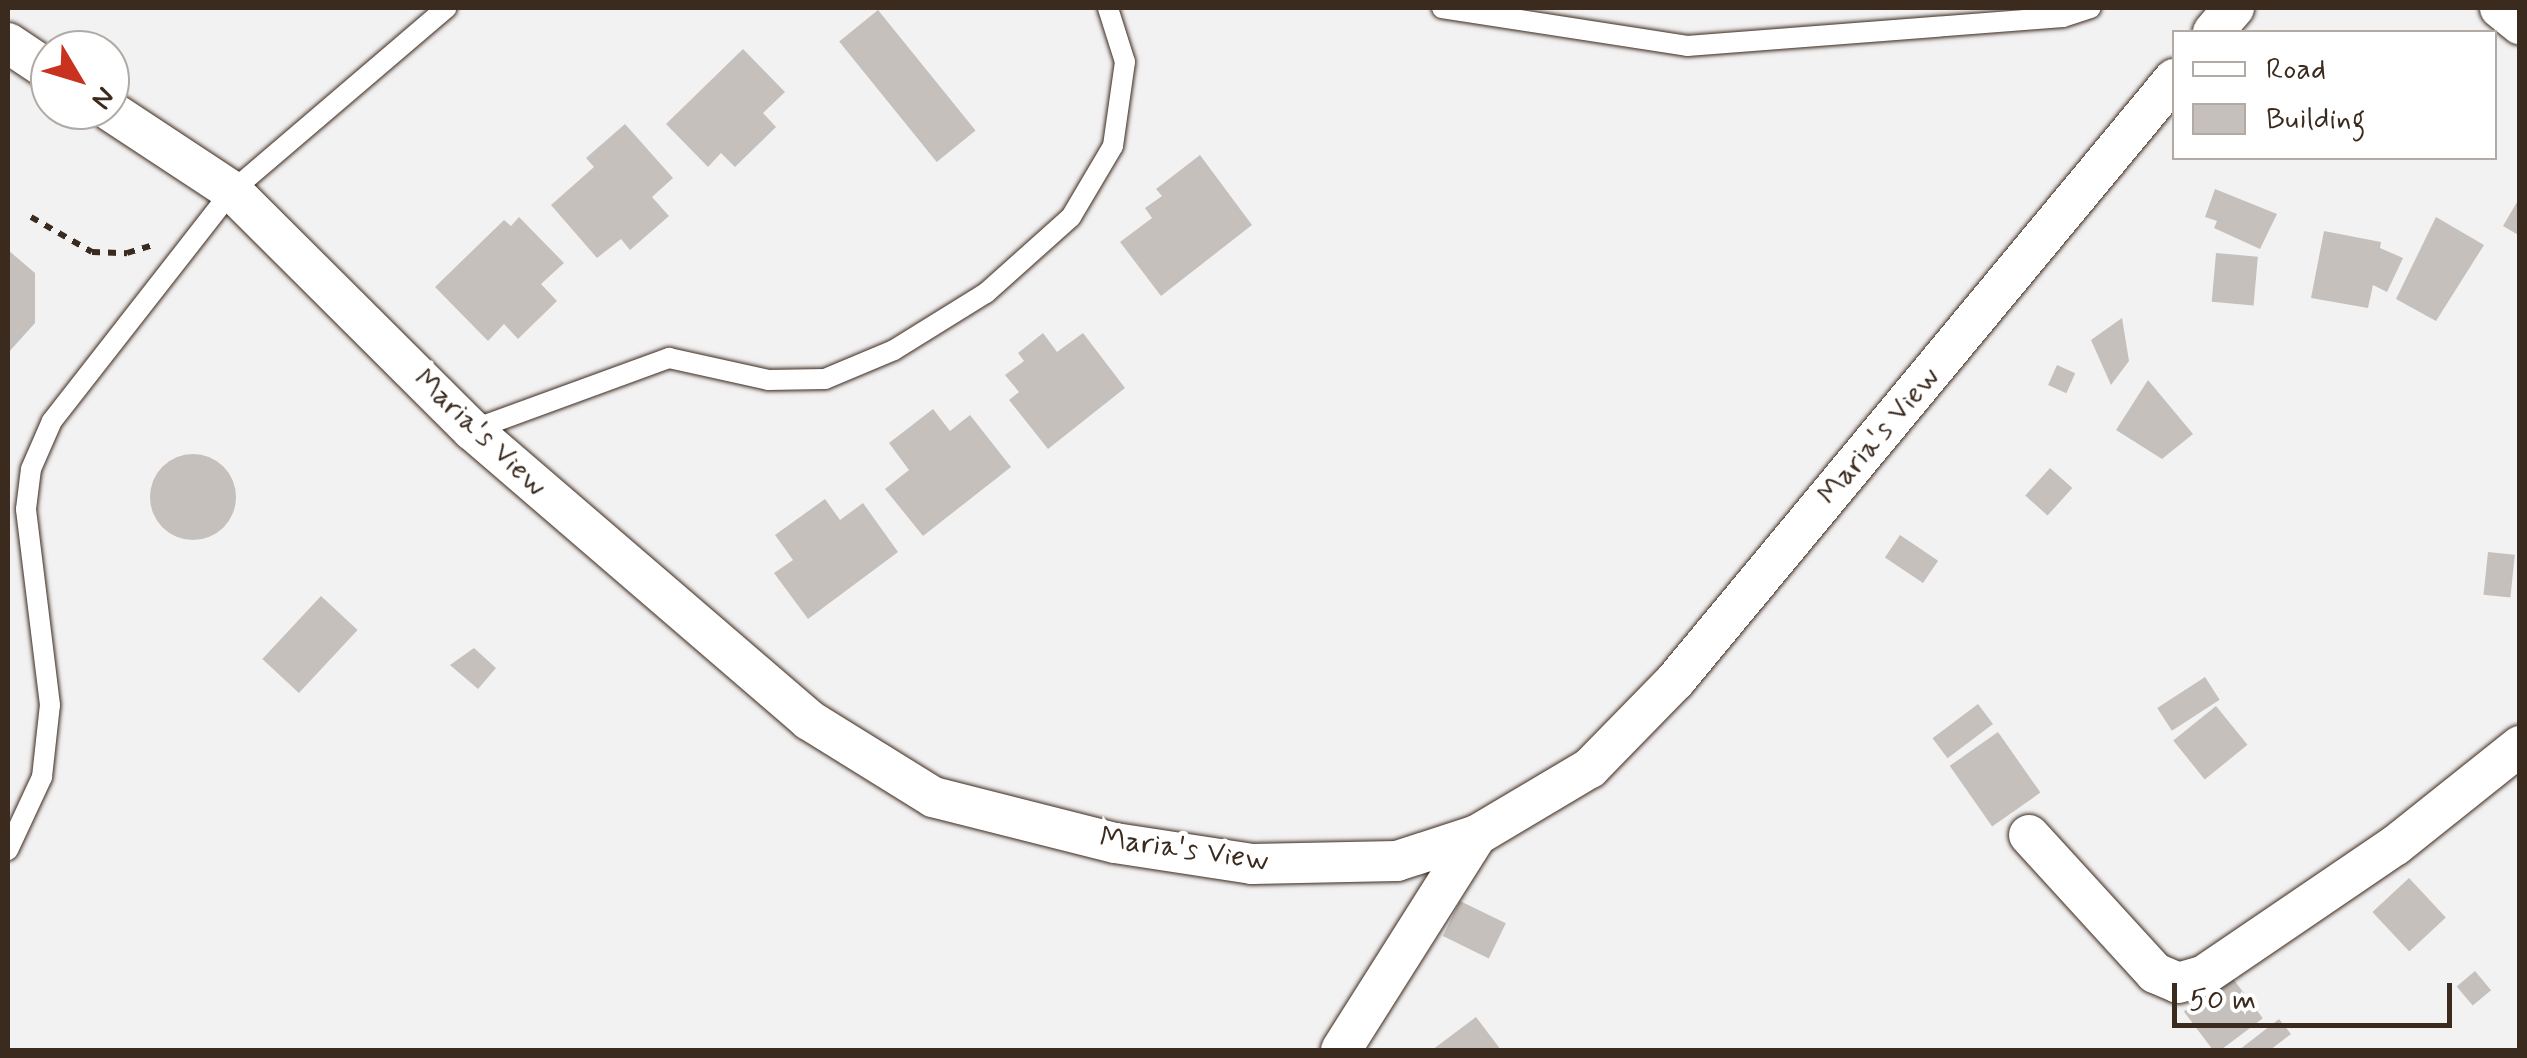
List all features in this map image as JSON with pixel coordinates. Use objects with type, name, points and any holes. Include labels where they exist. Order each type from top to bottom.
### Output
[{"type":"street","points":[[2215,30],[2234,8]]},
{"type":"street","points":[[2500,8],[2520,24]]},
{"type":"street","points":[[8,43],[30,58]]},
{"type":"street","name":"Maria's View","points":[[130,124],[232,191],[472,430],[809,720],[934,797],[1115,843],[1252,864],[1397,861],[1477,835],[1590,768],[1675,681],[2172,81]]},
{"type":"street","points":[[2029,835],[2154,974],[2178,983],[2202,976],[2396,845],[2520,746]]},
{"type":"street","points":[[1342,1050],[1477,835]]},
{"type":"lane","points":[[8,850],[42,777],[50,705],[26,509],[31,470],[52,421],[232,191],[446,8]]},
{"type":"lane","points":[[472,430],[670,358],[768,380],[825,379],[894,350],[986,293],[1071,217],[1113,146],[1125,62],[1108,8]]},
{"type":"lane","points":[[1442,8],[1687,46],[2063,18],[2091,8]]},
{"type":"path","points":[[31,217],[105,255],[198,232]]},
{"type":"building","points":[[878,10],[976,130],[937,162],[839,41]]},
{"type":"building","points":[[743,49],[785,92],[763,113],[776,127],[735,167],[721,153],[708,167],[666,124]]},
{"type":"building","points":[[625,124],[673,178],[652,197],[669,216],[630,250],[621,239],[597,258],[551,205],[594,167],[586,158]]},
{"type":"building","points":[[1200,155],[1252,225],[1161,296],[1120,242],[1152,218],[1145,208],[1162,196],[1156,189]]},
{"type":"building","points":[[2215,189],[2277,214],[2260,249],[2214,228],[2217,221],[2205,217]]},
{"type":"building","points":[[2520,197],[2520,236],[2503,226]]},
{"type":"building","points":[[519,217],[564,263],[541,284],[557,301],[518,339],[504,324],[488,341],[435,287],[504,220],[511,226]]},
{"type":"building","points":[[2436,217],[2484,245],[2436,321],[2396,299]]},
{"type":"building","points":[[2324,231],[2381,242],[2380,248],[2403,258],[2387,292],[2373,285],[2368,308],[2311,298]]},
{"type":"building","points":[[8,250],[35,273],[35,323],[8,353]]},
{"type":"building","points":[[2216,253],[2258,257],[2254,305],[2212,302]]},
{"type":"building","points":[[2122,318],[2129,361],[2111,385],[2091,340]]},
{"type":"building","points":[[1043,333],[1057,352],[1083,333],[1125,388],[1048,449],[1009,400],[1019,392],[1005,375],[1024,361],[1018,353]]},
{"type":"building","points":[[2057,365],[2075,373],[2066,393],[2048,385]]},
{"type":"building","points":[[2148,380],[2193,434],[2162,459],[2116,430]]},
{"type":"building","points":[[933,409],[950,431],[970,415],[1011,467],[923,536],[885,489],[909,470],[889,443]]},
{"type":"building","points":[[193,454],[223,467],[236,497],[223,527],[193,540],[163,527],[150,497],[163,467]]},
{"type":"building","points":[[2050,468],[2072,488],[2048,516],[2025,495]]},
{"type":"building","points":[[825,499],[840,520],[863,503],[898,552],[808,619],[774,573],[793,560],[775,535]]},
{"type":"building","points":[[1900,535],[1938,561],[1923,583],[1885,557]]},
{"type":"building","points":[[2488,552],[2515,555],[2510,598],[2484,595]]},
{"type":"building","points":[[321,596],[358,630],[299,693],[262,659]]},
{"type":"building","points":[[474,648],[496,668],[478,689],[450,665]]},
{"type":"building","points":[[2205,677],[2220,700],[2172,731],[2157,708]]},
{"type":"building","points":[[1978,704],[1993,724],[1948,758],[1932,738]]},
{"type":"building","points":[[2216,706],[2247,745],[2205,779],[2173,741]]},
{"type":"building","points":[[1998,732],[2040,793],[1992,826],[1950,766]]},
{"type":"building","points":[[2409,878],[2446,917],[2409,952],[2372,912]]},
{"type":"building","points":[[1460,901],[1506,923],[1489,958],[1443,936]]},
{"type":"building","points":[[2475,971],[2491,990],[2473,1006],[2457,986]]},
{"type":"building","points":[[2231,976],[2263,1018],[2221,1050],[2213,1050],[2184,1012]]},
{"type":"building","points":[[1476,1017],[1501,1050],[1432,1050]]},
{"type":"building","points":[[2279,1019],[2291,1034],[2270,1050],[2239,1050]]}]
